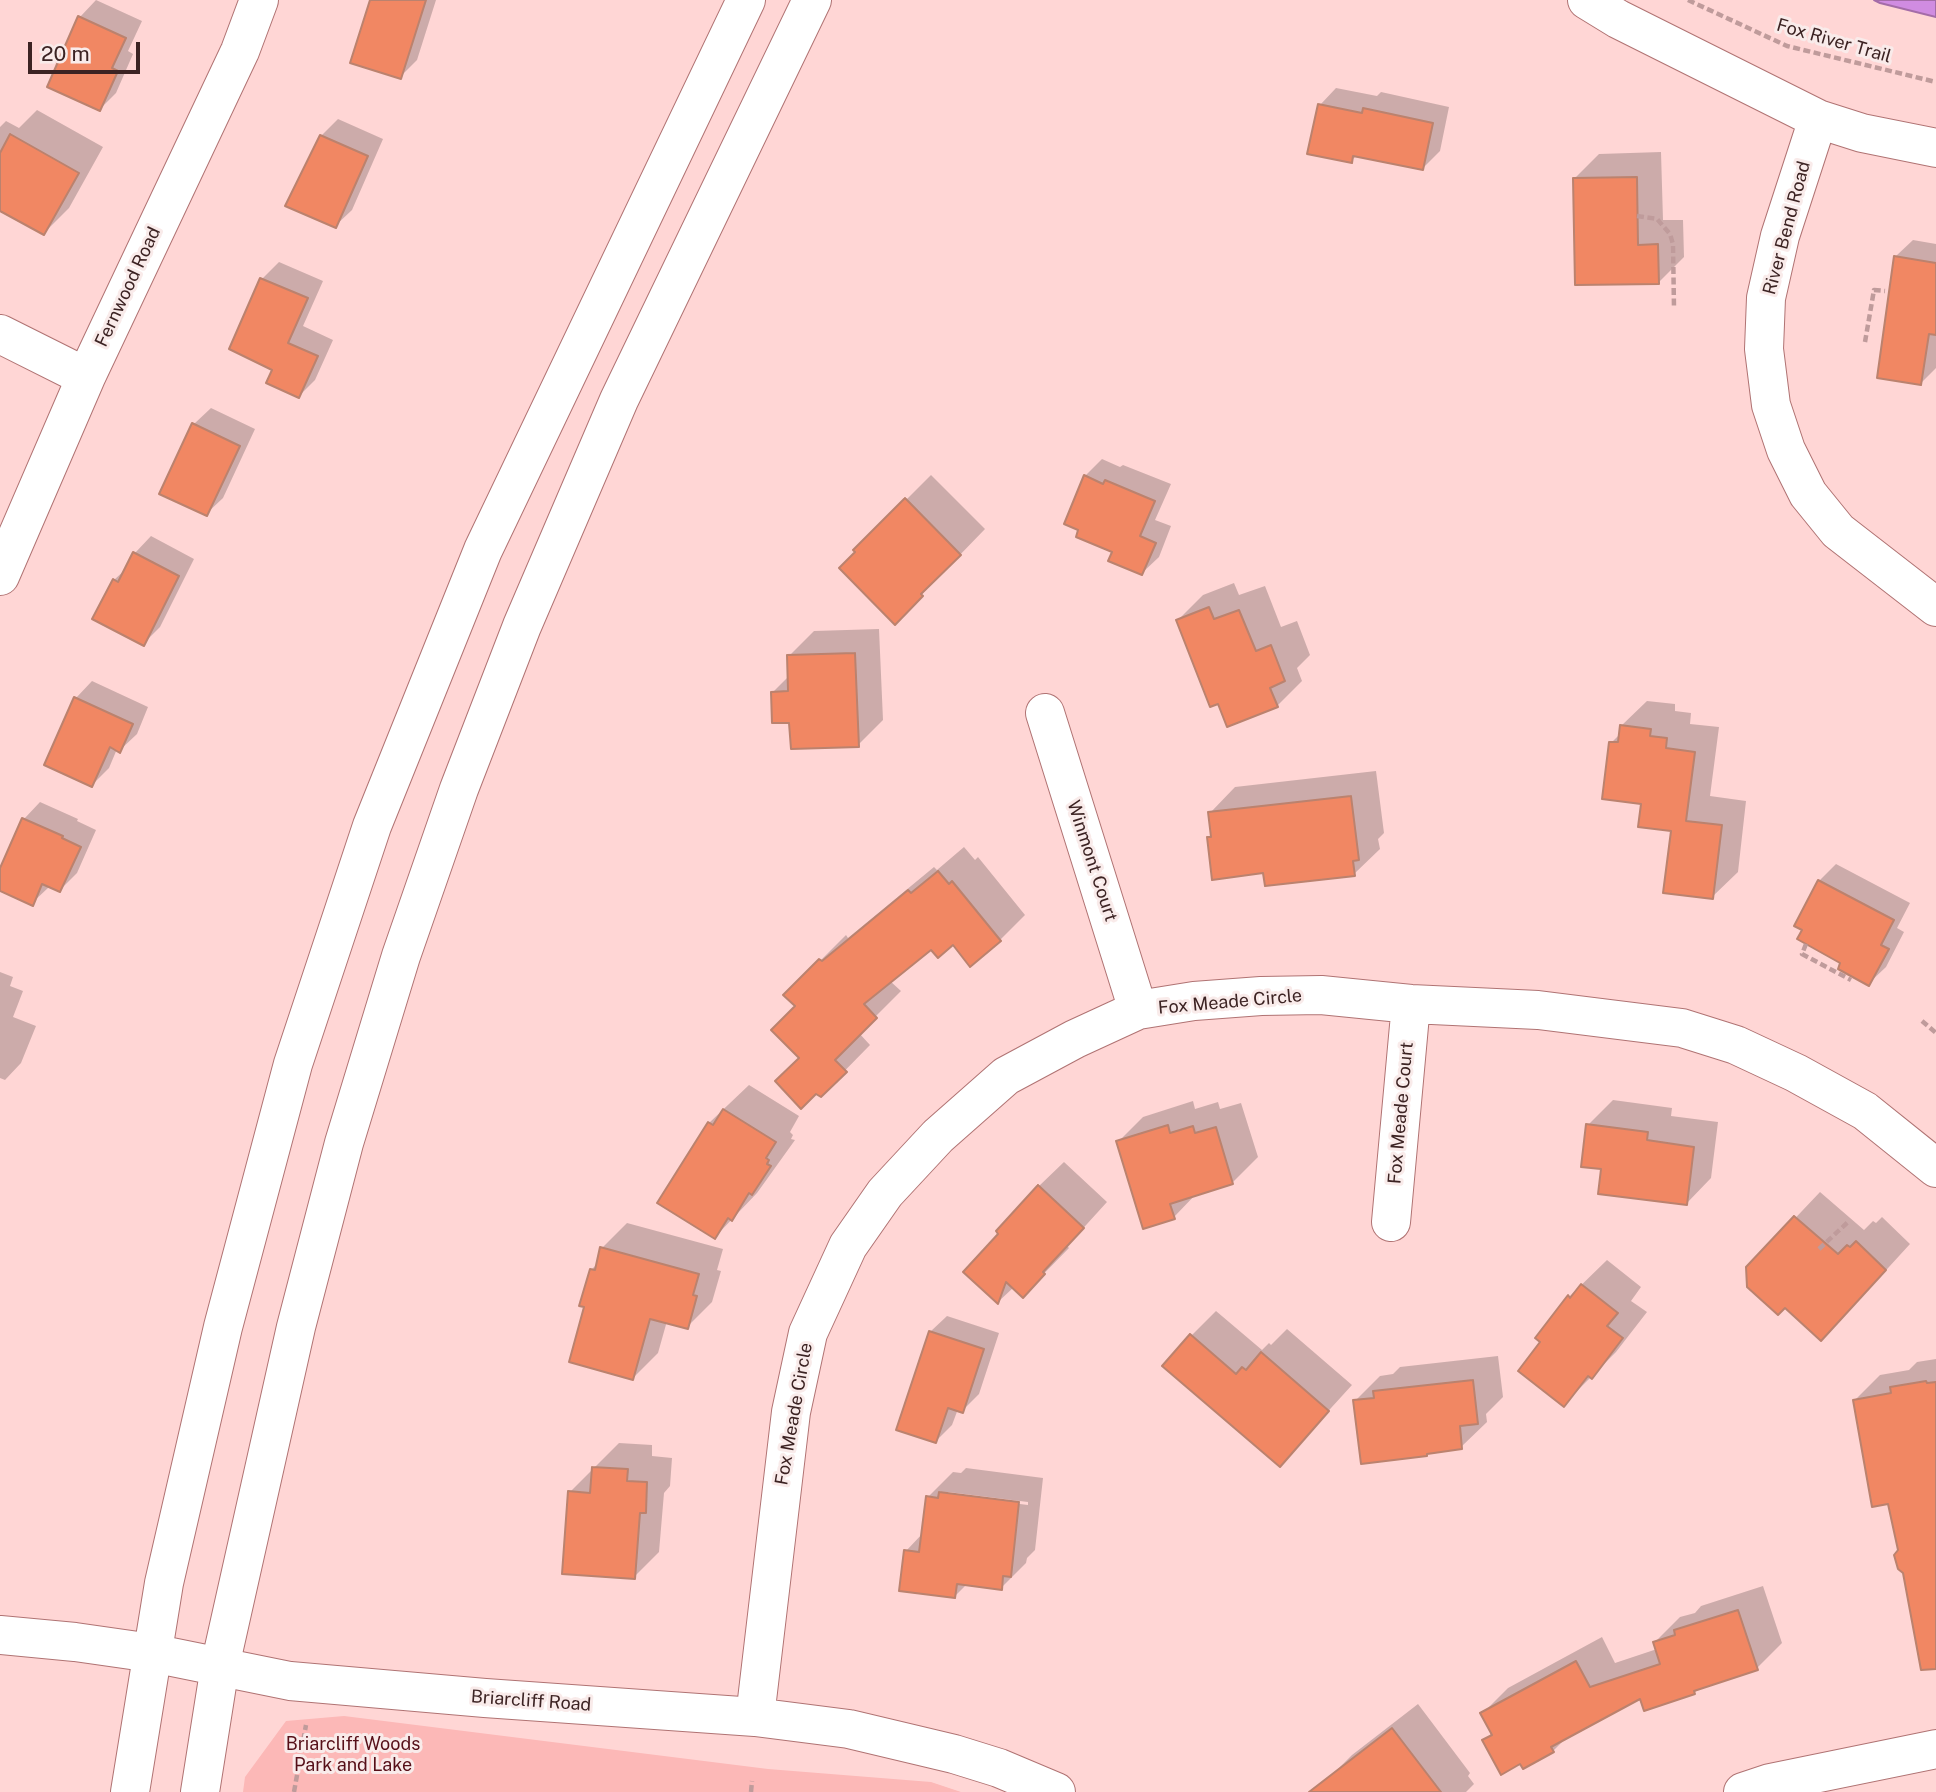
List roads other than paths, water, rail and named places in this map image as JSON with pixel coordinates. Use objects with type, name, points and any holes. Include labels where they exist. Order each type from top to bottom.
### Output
[{"type":"street","name":"Fernwood Road","points":[[0,576],[86,377],[240,51],[260,0]]},
{"type":"street","points":[[130,1792],[168,1563],[220,1340],[293,1064],[372,826],[483,550],[746,0]]},
{"type":"street","points":[[200,1792],[220,1666],[296,1327],[344,1143],[401,956],[459,789],[522,626],[619,400],[812,0]]},
{"type":"street","points":[[1587,0],[1618,19],[1818,119],[1862,133],[1936,148]]},
{"type":"street","name":"River Bend Road","points":[[1818,119],[1780,236],[1766,298],[1764,349],[1771,405],[1786,450],[1815,503],[1838,531],[1936,607]]},
{"type":"street","points":[[0,334],[86,377]]},
{"type":"street","name":"Winmont Court","points":[[1045,713],[1138,1010]]},
{"type":"street","name":"Fox Meade Circle","points":[[755,1717],[791,1412],[808,1333],[848,1246],[894,1183],[938,1136],[1006,1076],[1063,1045],[1138,1010],[1194,1001],[1321,995],[1411,1004],[1538,1010],[1682,1028],[1736,1045],[1796,1073],[1866,1111],[1936,1168]]},
{"type":"street","name":"Fox Meade Court","points":[[1391,1222],[1411,1004]]},
{"type":"street","name":"Briarcliff Road","points":[[0,1635],[152,1653],[290,1681],[755,1717],[849,1729],[905,1741],[999,1768],[1056,1792]]},
{"type":"street","points":[[1743,1792],[1770,1783],[1936,1749]]},
{"type":"park label","name":"Briarcliff Woods Park and Lake","points":[[353,1754]]}]
